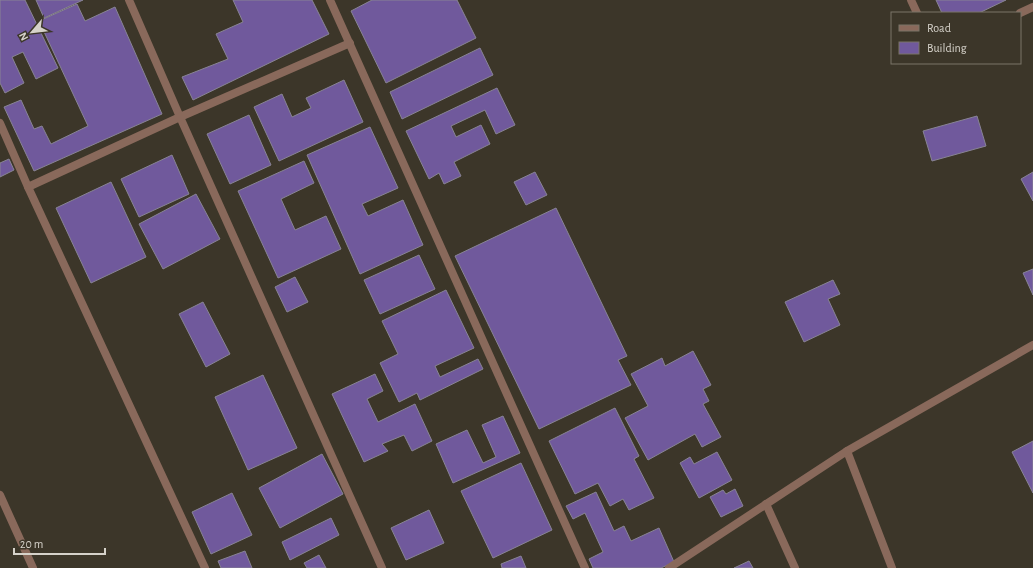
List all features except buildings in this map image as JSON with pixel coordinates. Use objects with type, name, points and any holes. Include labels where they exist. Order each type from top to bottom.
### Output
[{"type":"street","points":[[129,0],[382,568]]},
{"type":"street","points":[[330,0],[585,568]]},
{"type":"street","points":[[911,0],[917,12]]},
{"type":"street","points":[[1021,13],[1033,7]]},
{"type":"street","points":[[28,187],[180,117],[350,43]]},
{"type":"street","points":[[0,123],[28,187],[205,568]]},
{"type":"street","points":[[668,568],[847,451],[1033,345]]},
{"type":"street","points":[[847,451],[892,568]]},
{"type":"street","points":[[0,495],[33,568]]},
{"type":"street","points":[[766,504],[795,568]]}]
